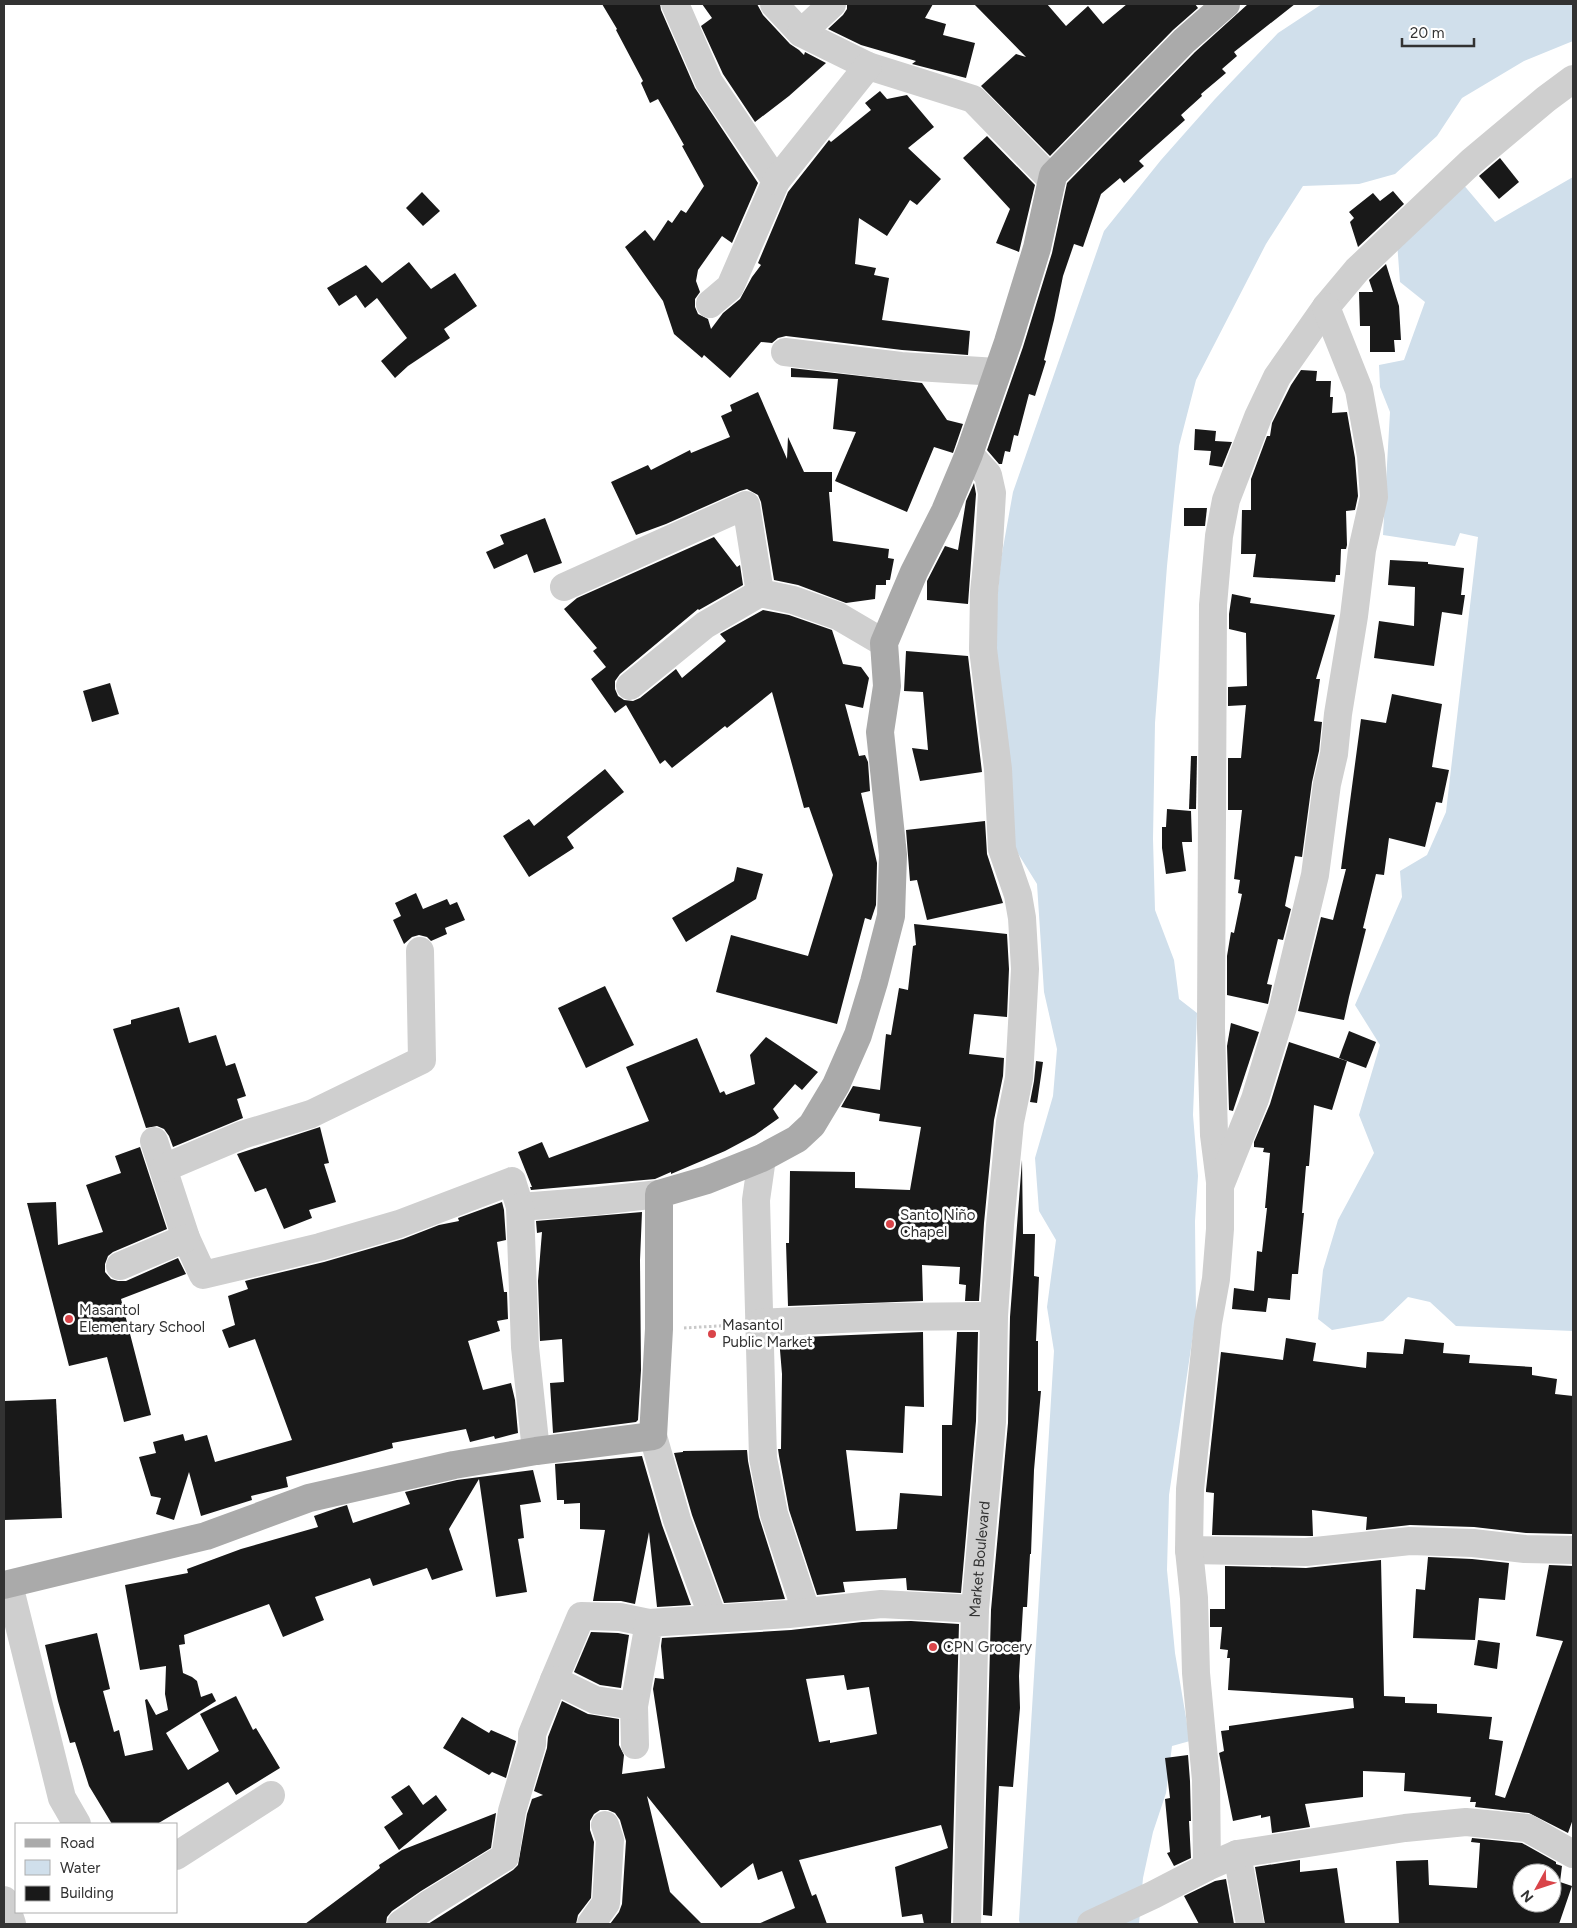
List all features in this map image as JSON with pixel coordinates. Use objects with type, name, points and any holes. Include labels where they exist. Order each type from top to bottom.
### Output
[{"type":"main road","points":[[6,1585],[206,1536],[310,1498],[454,1465],[536,1450],[653,1436],[659,1329],[659,1194],[707,1180],[762,1158],[797,1139],[812,1125],[836,1085],[858,1036],[891,916],[893,855],[880,732],[887,686],[884,643],[914,572],[945,511],[968,454],[1037,248],[1053,175],[1184,41],[1226,4]]},
{"type":"street","points":[[675,4],[709,82],[776,181]]},
{"type":"street","points":[[774,4],[801,33],[868,66],[973,99],[1052,180]]},
{"type":"street","points":[[801,33],[832,4]]},
{"type":"street","points":[[710,304],[730,287],[776,181],[868,66]]},
{"type":"street","points":[[1207,1867],[1206,1780],[1196,1673],[1194,1598],[1189,1550],[1190,1488],[1208,1323],[1216,1279],[1220,1229],[1220,1186],[1214,1135],[1210,894],[1213,605],[1219,536],[1226,500],[1258,417],[1277,377],[1326,307],[1357,270],[1472,161],[1573,79]]},
{"type":"street","points":[[1220,1186],[1255,1099],[1283,1006],[1315,875],[1326,784],[1334,754],[1362,550],[1374,497],[1371,456],[1359,390],[1326,307]]},
{"type":"street","points":[[785,352],[901,366],[997,372]]},
{"type":"street","name":"Market Boulevard","points":[[967,1924],[975,1609],[992,1422],[994,1316],[1005,1166],[1010,1122],[1019,1078],[1025,990],[1025,946],[1018,895],[1002,849],[998,769],[983,649],[984,592],[992,493],[988,475],[968,454]]},
{"type":"street","points":[[564,587],[746,505],[760,593]]},
{"type":"street","points":[[630,686],[705,625],[760,593],[794,600],[838,616],[884,643]]},
{"type":"street","points":[[164,1168],[242,1135],[311,1114],[422,1060],[420,952]]},
{"type":"street","points":[[154,1141],[186,1238],[202,1275],[320,1247],[399,1224],[512,1181],[520,1207],[525,1347],[536,1450]]},
{"type":"street","points":[[762,1158],[756,1200],[763,1458],[774,1514],[806,1611]]},
{"type":"street","points":[[520,1207],[597,1202],[659,1194]]},
{"type":"street","points":[[120,1266],[186,1238]]},
{"type":"street","points":[[759,1323],[884,1317],[994,1316]]},
{"type":"street","points":[[653,1436],[677,1520],[713,1618]]},
{"type":"street","points":[[1189,1550],[1306,1552],[1410,1541],[1473,1543],[1525,1549],[1573,1550]]},
{"type":"street","points":[[6,1585],[62,1798],[77,1823]]},
{"type":"street","points":[[401,1924],[429,1904],[505,1857],[512,1810],[532,1744],[532,1734],[581,1616],[620,1617],[649,1623],[881,1604],[975,1609]]},
{"type":"street","points":[[635,1745],[634,1706],[649,1623]]},
{"type":"street","points":[[554,1680],[595,1700],[634,1706]]},
{"type":"street","points":[[178,1855],[271,1795]]},
{"type":"street","points":[[1091,1924],[1237,1854],[1405,1828],[1466,1822],[1527,1828],[1573,1854]]},
{"type":"street","points":[[591,1924],[606,1903],[610,1840],[606,1825]]},
{"type":"street","points":[[1237,1854],[1250,1924]]},
{"type":"street","points":[[4,1900],[12,1924]]},
{"type":"path","points":[[659,1329],[759,1323]]},
{"type":"water","points":[[1322,4],[1573,4],[1573,41],[1524,61],[1462,98],[1437,136],[1395,174],[1359,184],[1303,186],[1266,244],[1196,380],[1179,446],[1167,566],[1155,723],[1153,839],[1155,910],[1174,960],[1179,999],[1197,1013],[1193,1115],[1198,1176],[1195,1221],[1196,1315],[1169,1495],[1167,1570],[1175,1653],[1190,1741],[1172,1746],[1166,1793],[1153,1832],[1143,1878],[1139,1924],[1020,1924],[1054,1351],[1047,1307],[1056,1240],[1039,1211],[1035,1158],[1053,1096],[1057,1049],[1044,992],[1037,884],[1014,847],[994,633],[1001,559],[1013,492],[1104,231],[1161,160],[1215,99],[1278,33]]},
{"type":"water","points":[[1573,177],[1573,1331],[1456,1326],[1430,1302],[1408,1297],[1383,1321],[1332,1330],[1318,1319],[1323,1270],[1338,1220],[1374,1153],[1359,1115],[1380,1045],[1355,1005],[1402,897],[1400,871],[1427,855],[1446,812],[1478,537],[1460,533],[1455,546],[1383,535],[1390,412],[1380,387],[1379,365],[1404,360],[1425,302],[1400,282],[1397,242],[1462,183],[1495,222]]},
{"type":"building","points":[[602,4],[660,4],[695,88],[758,183],[732,243],[722,236],[698,270],[696,281],[700,292],[695,299],[695,307],[698,314],[708,319],[711,329],[723,313],[740,299],[761,265],[758,263],[788,192],[829,140],[831,142],[871,110],[865,103],[880,91],[887,99],[907,95],[934,127],[908,148],[941,179],[917,205],[910,200],[887,236],[859,218],[855,264],[876,268],[874,275],[889,278],[882,320],[970,331],[968,355],[902,350],[786,336],[778,338],[772,343],[761,342],[730,378],[704,355],[702,358],[674,334],[663,301],[625,247],[645,230],[654,241],[668,220],[672,223],[681,210],[686,213],[704,186],[658,99],[650,103],[641,83],[643,81]]},
{"type":"building","points":[[702,4],[757,4],[763,15],[790,44],[804,55],[805,52],[826,63],[789,96],[755,122],[723,74],[701,26],[712,18]]},
{"type":"building","points":[[847,4],[933,4],[925,18],[946,24],[943,35],[975,43],[966,78],[912,64],[916,61],[861,45],[828,29],[843,15],[847,9]]},
{"type":"building","points":[[974,4],[1047,4],[1066,26],[1088,6],[1103,24],[1127,4],[1195,4],[1198,8],[1173,30],[1050,156],[981,86],[1016,54],[1026,57]]},
{"type":"building","points":[[1248,4],[1295,4],[1234,52],[1237,56],[1222,69],[1226,73],[1201,94],[1202,96],[1181,115],[1185,120],[1139,161],[1144,166],[1124,183],[1120,178],[1101,194],[1083,247],[1074,244],[1063,276],[1044,360],[1046,361],[1035,396],[1029,394],[1018,436],[1014,435],[1010,452],[1005,451],[1002,464],[999,464],[987,450],[1023,347],[1052,253],[1067,183],[1195,52]]},
{"type":"building","points":[[987,136],[1035,185],[1019,252],[996,243],[1010,209],[963,158]]},
{"type":"building","points":[[1500,158],[1519,182],[1499,199],[1479,176]]},
{"type":"building","points":[[1393,191],[1404,204],[1358,247],[1350,222],[1354,218],[1349,212],[1373,193],[1380,201]]},
{"type":"building","points":[[422,192],[440,211],[423,226],[406,208]]},
{"type":"building","points":[[409,262],[431,289],[455,273],[477,306],[444,329],[450,338],[408,366],[395,378],[381,361],[407,338],[377,298],[365,308],[356,295],[339,306],[327,288],[366,265],[382,283]]},
{"type":"building","points":[[1386,264],[1399,306],[1401,340],[1394,340],[1395,352],[1370,352],[1370,326],[1360,326],[1359,292],[1373,292],[1369,280]]},
{"type":"building","points":[[791,368],[922,383],[947,420],[963,424],[953,453],[934,447],[907,512],[835,481],[856,432],[833,429],[838,379],[791,377]]},
{"type":"building","points":[[1301,370],[1317,371],[1316,381],[1331,381],[1332,413],[1347,412],[1355,458],[1358,496],[1355,510],[1346,511],[1347,545],[1346,549],[1341,549],[1340,575],[1336,575],[1335,582],[1253,577],[1256,554],[1241,554],[1242,510],[1251,510],[1251,479],[1267,436],[1270,436],[1272,423],[1291,385]]},
{"type":"building","points":[[758,392],[787,459],[788,437],[804,472],[832,472],[832,492],[829,492],[833,541],[889,549],[888,558],[894,559],[890,580],[886,580],[886,585],[876,585],[875,599],[846,603],[798,585],[774,580],[761,502],[758,495],[747,489],[636,535],[611,482],[648,465],[651,470],[690,450],[691,453],[730,437],[721,416],[732,411],[730,405]]},
{"type":"building","points":[[1195,429],[1216,431],[1215,441],[1232,442],[1222,467],[1209,465],[1211,451],[1194,450]]},
{"type":"building","points":[[974,483],[976,494],[968,604],[927,600],[927,581],[945,546],[958,550],[966,501]]},
{"type":"building","points":[[1184,508],[1207,508],[1205,526],[1184,526]]},
{"type":"building","points":[[545,518],[562,563],[534,573],[527,554],[494,569],[486,552],[504,544],[500,535]]},
{"type":"building","points":[[714,537],[737,567],[740,565],[743,585],[698,609],[620,674],[615,681],[615,689],[618,696],[624,700],[633,701],[640,698],[676,669],[682,678],[726,641],[720,634],[763,610],[789,615],[832,630],[843,664],[861,667],[869,678],[863,708],[845,704],[859,756],[865,755],[868,762],[870,791],[861,793],[877,863],[876,905],[871,920],[865,918],[837,1024],[716,992],[731,935],[808,956],[833,875],[809,807],[804,808],[772,692],[672,768],[665,760],[660,764],[626,705],[615,713],[591,679],[606,667],[593,651],[597,648],[564,609],[577,598]]},
{"type":"building","points":[[1390,560],[1428,562],[1428,564],[1464,568],[1461,595],[1465,595],[1462,615],[1442,612],[1434,666],[1374,658],[1379,621],[1414,626],[1415,587],[1388,585]]},
{"type":"building","points":[[1232,594],[1251,598],[1250,603],[1335,615],[1316,679],[1320,679],[1314,721],[1322,722],[1302,857],[1295,856],[1285,906],[1291,909],[1283,940],[1278,939],[1267,984],[1272,985],[1268,1004],[1227,995],[1227,956],[1231,932],[1234,933],[1242,894],[1238,893],[1240,880],[1234,879],[1242,810],[1228,810],[1228,758],[1241,758],[1246,705],[1228,706],[1228,687],[1247,686],[1246,633],[1229,629]]},
{"type":"building","points":[[906,651],[968,656],[982,772],[920,781],[912,748],[928,750],[923,692],[904,691]]},
{"type":"building","points":[[110,683],[119,714],[92,722],[83,691]]},
{"type":"building","points":[[1392,694],[1442,704],[1432,767],[1449,770],[1442,803],[1436,802],[1425,847],[1389,838],[1384,875],[1376,874],[1363,928],[1366,929],[1344,1020],[1298,1011],[1321,917],[1333,920],[1346,869],[1341,869],[1361,719],[1386,723]]},
{"type":"building","points":[[1191,756],[1197,756],[1196,809],[1189,809]]},
{"type":"building","points":[[605,769],[624,792],[567,837],[574,848],[529,877],[503,836],[529,819],[534,826]]},
{"type":"building","points":[[1167,809],[1191,811],[1192,842],[1182,842],[1186,871],[1166,874],[1162,848],[1162,827],[1166,827]]},
{"type":"building","points":[[985,821],[987,854],[1003,903],[927,920],[917,880],[910,881],[906,830]]},
{"type":"building","points":[[737,867],[763,874],[756,899],[686,942],[672,918],[734,881]]},
{"type":"building","points":[[416,893],[423,909],[447,899],[450,905],[457,902],[465,920],[445,928],[447,934],[431,941],[427,937],[419,935],[412,937],[404,944],[393,920],[401,916],[395,903]]},
{"type":"building","points":[[914,924],[1007,934],[1009,969],[1007,1017],[974,1014],[969,1054],[1004,1058],[1003,1076],[994,1120],[979,1301],[965,1301],[966,1285],[959,1284],[960,1267],[922,1265],[923,1301],[788,1306],[786,1243],[789,1243],[790,1171],[855,1172],[855,1188],[910,1190],[921,1127],[879,1121],[880,1114],[841,1107],[853,1086],[880,1090],[886,1034],[891,1035],[899,988],[908,990],[913,946],[916,945]]},
{"type":"building","points":[[605,986],[634,1045],[586,1068],[558,1008]]},
{"type":"building","points":[[179,1007],[189,1043],[216,1035],[226,1066],[235,1063],[246,1096],[237,1099],[243,1118],[173,1147],[164,1129],[157,1126],[146,1128],[113,1029],[131,1024],[131,1020]]},
{"type":"building","points":[[1231,1023],[1259,1032],[1233,1111],[1229,1110],[1227,1046]]},
{"type":"building","points":[[1349,1031],[1376,1042],[1366,1068],[1339,1058]]},
{"type":"building","points":[[766,1037],[818,1072],[802,1090],[795,1084],[773,1109],[779,1118],[755,1135],[725,1151],[655,1179],[531,1190],[530,1187],[532,1187],[518,1152],[542,1142],[549,1158],[649,1121],[626,1067],[697,1038],[720,1093],[724,1091],[726,1095],[755,1084],[750,1055]]},
{"type":"building","points":[[1289,1042],[1347,1061],[1332,1110],[1314,1105],[1309,1166],[1306,1166],[1298,1274],[1292,1274],[1290,1300],[1268,1298],[1266,1312],[1232,1309],[1234,1288],[1254,1291],[1257,1251],[1262,1252],[1270,1153],[1263,1152],[1264,1148],[1254,1147],[1254,1142],[1270,1104]]},
{"type":"building","points":[[1036,1061],[1043,1062],[1037,1103],[1030,1102]]},
{"type":"building","points":[[320,1127],[329,1163],[324,1164],[336,1202],[309,1210],[312,1218],[284,1229],[266,1188],[255,1192],[237,1154]]},
{"type":"building","points":[[140,1147],[167,1229],[113,1252],[108,1256],[105,1272],[111,1279],[126,1281],[178,1258],[186,1274],[121,1299],[151,1415],[124,1422],[107,1357],[69,1366],[27,1203],[56,1202],[58,1245],[103,1232],[86,1185],[121,1173],[115,1156]]},
{"type":"building","points":[[1022,1160],[1023,1234],[1035,1234],[1034,1276],[1039,1277],[1036,1341],[1038,1341],[1038,1391],[1041,1391],[1034,1470],[1027,1607],[1023,1607],[1019,1676],[1020,1708],[1013,1787],[999,1786],[992,1916],[983,1915],[991,1610],[1008,1423],[1010,1317]]},
{"type":"building","points":[[502,1202],[506,1240],[497,1242],[504,1292],[507,1292],[508,1319],[497,1321],[500,1331],[468,1341],[483,1390],[511,1383],[515,1400],[518,1433],[495,1439],[494,1436],[470,1442],[466,1429],[392,1443],[393,1448],[286,1477],[288,1487],[251,1496],[252,1500],[201,1516],[189,1472],[174,1520],[156,1514],[161,1498],[151,1496],[139,1457],[156,1453],[153,1442],[183,1434],[185,1441],[207,1435],[215,1462],[292,1440],[255,1339],[229,1348],[222,1330],[235,1325],[228,1296],[248,1289],[245,1281],[324,1262],[403,1239],[439,1225],[459,1221],[458,1218]]},
{"type":"building","points":[[642,1212],[640,1260],[641,1370],[638,1420],[636,1422],[553,1433],[550,1383],[564,1382],[562,1339],[540,1341],[538,1281],[542,1232],[537,1233],[536,1221]]},
{"type":"building","points":[[923,1332],[924,1407],[905,1406],[903,1453],[846,1450],[856,1531],[897,1529],[900,1493],[942,1496],[942,1425],[952,1425],[957,1332],[978,1332],[976,1421],[961,1593],[907,1590],[906,1578],[843,1582],[845,1592],[817,1595],[789,1510],[779,1456],[778,1449],[781,1449],[782,1374],[779,1338]]},
{"type":"building","points":[[1286,1338],[1316,1343],[1313,1361],[1366,1368],[1367,1352],[1403,1354],[1405,1339],[1444,1343],[1443,1353],[1470,1355],[1469,1363],[1532,1367],[1532,1375],[1557,1379],[1555,1394],[1573,1396],[1573,1534],[1526,1533],[1474,1527],[1410,1525],[1366,1530],[1367,1517],[1312,1510],[1313,1536],[1212,1535],[1214,1493],[1206,1492],[1206,1490],[1221,1352],[1283,1360]]},
{"type":"building","points":[[56,1399],[62,1518],[4,1520],[4,1401]]},
{"type":"building","points":[[747,1450],[759,1517],[785,1599],[724,1603],[692,1515],[674,1453],[683,1451]]},
{"type":"building","points":[[642,1456],[662,1525],[691,1605],[657,1607],[649,1532],[635,1604],[621,1601],[593,1601],[605,1530],[580,1529],[580,1503],[564,1504],[564,1500],[557,1500],[555,1464]]},
{"type":"building","points":[[533,1470],[541,1502],[520,1505],[524,1538],[518,1539],[527,1592],[496,1597],[479,1479],[449,1529],[463,1570],[432,1580],[427,1568],[373,1586],[370,1578],[315,1597],[324,1620],[283,1637],[269,1604],[184,1635],[185,1644],[179,1645],[183,1673],[197,1681],[201,1697],[212,1693],[216,1701],[166,1733],[188,1770],[219,1751],[200,1714],[236,1696],[253,1730],[256,1728],[280,1768],[236,1795],[228,1782],[159,1823],[111,1823],[89,1786],[75,1742],[70,1743],[45,1645],[97,1633],[110,1689],[103,1691],[114,1732],[119,1730],[125,1756],[153,1750],[145,1700],[147,1699],[156,1715],[168,1710],[165,1694],[166,1666],[140,1670],[125,1585],[188,1573],[187,1569],[241,1549],[318,1527],[314,1516],[347,1505],[353,1523],[410,1504],[405,1492],[457,1480]]},
{"type":"building","points":[[1428,1557],[1509,1563],[1505,1600],[1479,1598],[1475,1640],[1413,1638],[1416,1589],[1425,1590]]},
{"type":"building","points":[[1381,1560],[1384,1696],[1405,1697],[1405,1703],[1437,1704],[1437,1713],[1492,1717],[1489,1739],[1503,1741],[1495,1795],[1505,1798],[1563,1641],[1536,1636],[1549,1565],[1573,1566],[1573,1819],[1568,1833],[1529,1813],[1475,1807],[1476,1802],[1470,1802],[1471,1797],[1404,1791],[1405,1773],[1363,1771],[1363,1797],[1305,1804],[1310,1827],[1272,1833],[1270,1816],[1261,1818],[1261,1815],[1233,1821],[1219,1753],[1224,1751],[1221,1731],[1229,1730],[1229,1726],[1354,1708],[1353,1698],[1228,1690],[1230,1658],[1227,1658],[1228,1650],[1220,1649],[1222,1627],[1210,1627],[1210,1609],[1225,1609],[1225,1566],[1306,1568]]},
{"type":"building","points":[[911,1621],[959,1624],[951,1924],[924,1924],[922,1914],[902,1917],[895,1867],[948,1848],[941,1825],[799,1860],[812,1896],[816,1894],[827,1924],[758,1924],[795,1908],[782,1871],[758,1880],[753,1863],[721,1888],[647,1796],[670,1892],[702,1924],[610,1924],[619,1912],[622,1904],[626,1841],[620,1820],[615,1813],[608,1810],[600,1810],[594,1814],[590,1821],[590,1830],[594,1842],[591,1898],[578,1915],[576,1924],[428,1924],[518,1865],[527,1814],[532,1799],[543,1795],[534,1791],[547,1748],[548,1737],[562,1701],[588,1714],[619,1719],[619,1745],[624,1755],[622,1774],[665,1768],[653,1689],[655,1678],[664,1679],[662,1638],[791,1630],[862,1622]],"holes":[[[844,1675],[847,1690],[869,1687],[877,1734],[830,1743],[830,1740],[819,1742],[806,1679]]]},
{"type":"building","points":[[591,1632],[629,1635],[621,1688],[600,1685],[574,1672]]},
{"type":"building","points":[[1478,1640],[1500,1643],[1497,1669],[1474,1665]]},
{"type":"building","points":[[462,1717],[489,1733],[491,1730],[516,1741],[506,1778],[492,1772],[489,1775],[443,1748]]},
{"type":"building","points":[[1188,1755],[1191,1858],[1174,1866],[1167,1853],[1170,1852],[1165,1799],[1170,1798],[1165,1758]]},
{"type":"building","points":[[409,1785],[423,1805],[436,1795],[447,1810],[399,1850],[384,1827],[403,1814],[391,1797]]},
{"type":"building","points":[[496,1813],[491,1848],[392,1911],[387,1917],[386,1924],[305,1924],[380,1868],[379,1865],[402,1850]]},
{"type":"building","points":[[1472,1838],[1522,1843],[1556,1862],[1512,1863],[1512,1913],[1562,1913],[1562,1883],[1572,1886],[1559,1924],[1399,1924],[1396,1861],[1428,1860],[1429,1885],[1477,1888],[1480,1843],[1471,1842]]},
{"type":"building","points":[[1300,1860],[1300,1872],[1337,1868],[1345,1924],[1265,1924],[1255,1867]]},
{"type":"building","points":[[1226,1879],[1234,1924],[1199,1924],[1184,1896],[1215,1881]]},
{"type":"place","name":"Santo Niño Chapel","points":[[890,1224]]},
{"type":"place","name":"Masantol Elementary School","points":[[69,1319]]},
{"type":"place","name":"Masantol Public Market","points":[[712,1334]]},
{"type":"place","name":"CPN Grocery","points":[[933,1647]]}]
